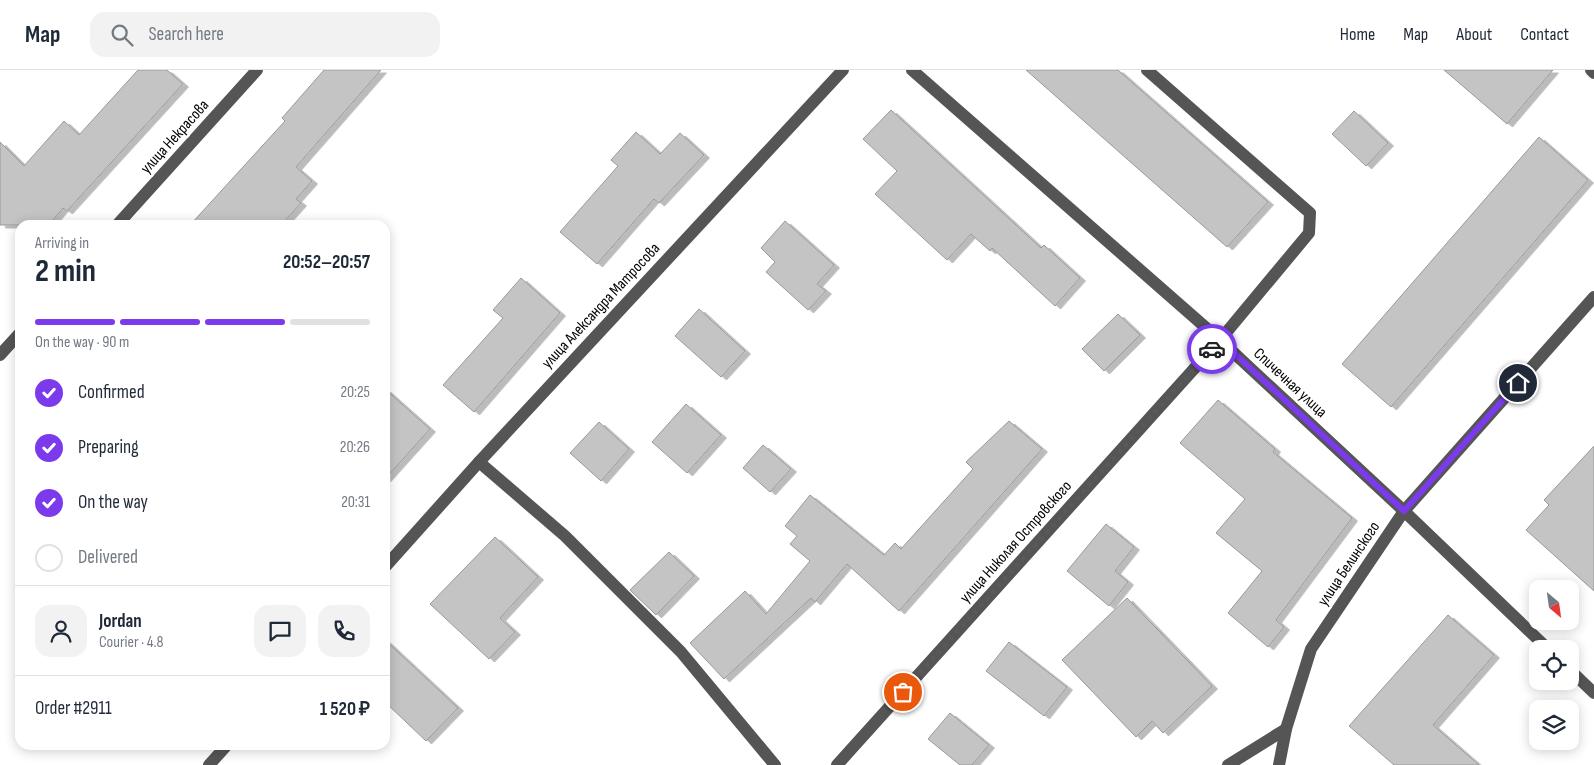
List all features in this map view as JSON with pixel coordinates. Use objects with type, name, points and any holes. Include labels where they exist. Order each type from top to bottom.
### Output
[{"type":"street","name":"улица Некрасова","points":[[122,220],[257,70]]},
{"type":"street","name":"улица Александра Матросова","points":[[390,561],[479,462],[843,70]]},
{"type":"street","name":"Спичечная улица","points":[[912,70],[1220,340],[1404,511],[1539,640]]},
{"type":"street","name":"улица Николая Островского","points":[[837,765],[1220,340],[1309,233],[1310,212],[1147,70]]},
{"type":"street","points":[[1590,70],[1594,73]]},
{"type":"street","name":"улица Белинского","points":[[1279,765],[1286,729],[1311,649],[1404,511],[1594,297]]},
{"type":"street","points":[[0,355],[15,338]]},
{"type":"street","points":[[479,462],[565,536],[681,652],[775,765]]},
{"type":"street","points":[[1579,679],[1594,693]]},
{"type":"street","points":[[1228,765],[1286,729]]},
{"type":"street","points":[[209,765],[222,750]]},
{"type":"building","points":[[138,70],[167,70],[183,84],[67,211],[63,208],[53,220],[15,220],[15,225],[0,225],[0,142],[24,166],[64,121],[79,135]]},
{"type":"building","points":[[324,70],[381,70],[296,167],[312,181],[296,199],[301,203],[286,220],[195,220],[285,121],[282,118]]},
{"type":"building","points":[[1026,70],[1118,70],[1268,202],[1227,247]]},
{"type":"building","points":[[1444,70],[1553,70],[1507,124]]},
{"type":"building","points":[[891,110],[1041,248],[1044,245],[1080,278],[1055,306],[992,248],[990,251],[971,234],[947,260],[875,194],[897,171],[863,139]]},
{"type":"building","points":[[1354,111],[1388,143],[1366,166],[1332,134]]},
{"type":"building","points":[[636,132],[660,154],[680,133],[704,155],[659,203],[654,199],[597,264],[560,232],[618,166],[611,160]]},
{"type":"building","points":[[1539,137],[1588,180],[1391,407],[1342,364]]},
{"type":"building","points":[[785,221],[834,265],[817,284],[826,291],[808,310],[766,272],[775,262],[761,248]]},
{"type":"building","points":[[521,278],[560,313],[474,412],[443,385],[503,318],[493,310]]},
{"type":"building","points":[[699,309],[745,351],[721,377],[675,336]]},
{"type":"building","points":[[1118,314],[1140,335],[1104,371],[1082,349]]},
{"type":"building","points":[[390,393],[430,429],[390,473]]},
{"type":"building","points":[[1218,400],[1275,449],[1273,452],[1352,518],[1276,620],[1284,627],[1268,647],[1228,613],[1262,571],[1216,533],[1245,499],[1180,443]]},
{"type":"building","points":[[686,404],[721,435],[687,473],[652,442]]},
{"type":"building","points":[[1009,421],[1042,449],[899,611],[847,564],[815,602],[811,598],[724,679],[690,643],[745,591],[766,614],[810,561],[790,544],[797,536],[785,526],[810,495],[884,555],[895,543],[901,549],[973,469],[966,462]]},
{"type":"building","points":[[599,422],[629,449],[601,481],[570,453]]},
{"type":"building","points":[[763,445],[791,469],[770,492],[743,468]]},
{"type":"building","points":[[1594,446],[1594,591],[1526,530],[1549,505],[1544,500]]},
{"type":"building","points":[[1106,524],[1134,547],[1115,571],[1128,582],[1109,606],[1067,571]]},
{"type":"building","points":[[495,537],[538,577],[500,618],[515,632],[489,659],[430,604]]},
{"type":"building","points":[[669,552],[694,576],[656,615],[630,590]]},
{"type":"building","points":[[1127,598],[1212,686],[1163,733],[1152,721],[1136,737],[1062,660]]},
{"type":"building","points":[[1448,615],[1494,655],[1433,725],[1479,765],[1394,765],[1349,726]]},
{"type":"building","points":[[1009,642],[1067,687],[1044,716],[986,671]]},
{"type":"building","points":[[390,645],[458,708],[426,741],[390,707]]},
{"type":"building","points":[[950,713],[989,745],[972,765],[960,765],[928,739]]},
{"type":"way so far","points":[[903,692],[1212,349]]},
{"type":"route","points":[[1212,349],[1220,340],[1404,511],[1518,383]]}]
